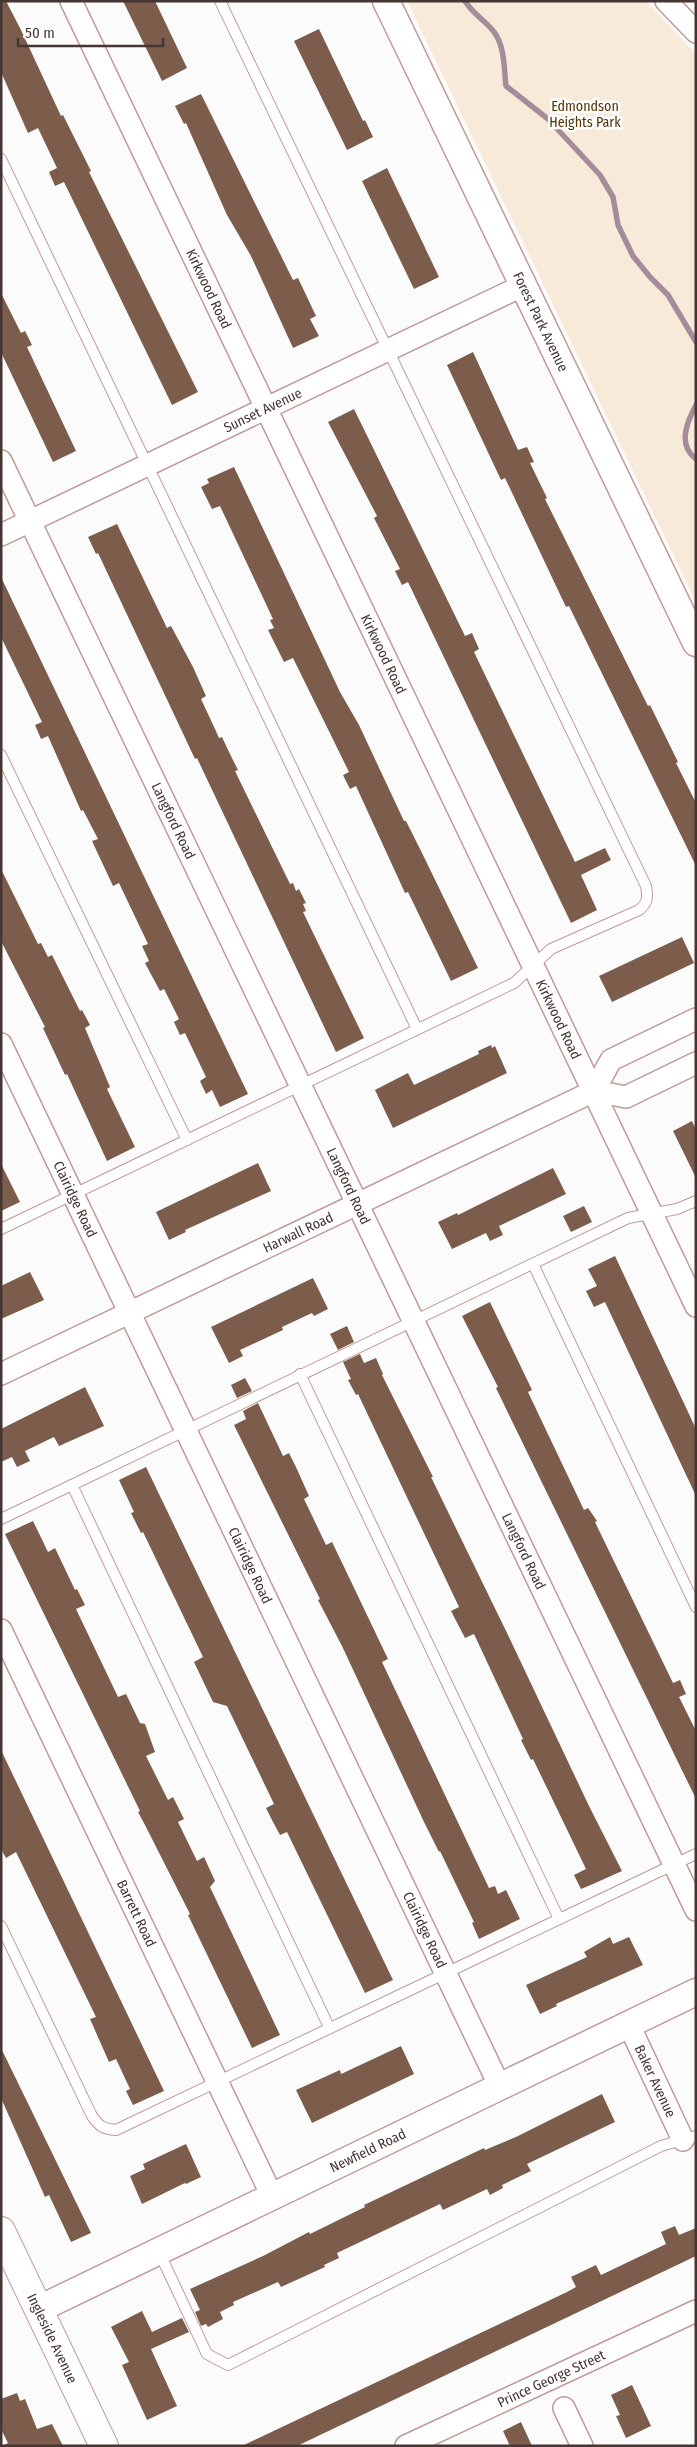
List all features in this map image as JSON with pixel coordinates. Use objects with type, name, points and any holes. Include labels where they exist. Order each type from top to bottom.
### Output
[{"type":"main road","name":"Ingleside Avenue","points":[[2,2233],[104,2446]]},
{"type":"street","name":"Kirkwood Road","points":[[71,1],[696,1306]]},
{"type":"street","name":"Forest Park Avenue","points":[[386,1],[696,643]]},
{"type":"street","points":[[666,1],[696,32]]},
{"type":"street","name":"Sunset Avenue","points":[[1,535],[524,284]]},
{"type":"street","name":"Langford Road","points":[[1,461],[696,1910]]},
{"type":"street","points":[[696,1019],[610,1060],[594,1091],[626,1098],[696,1063]]},
{"type":"street","name":"Clairidge Road","points":[[1,1044],[500,2087]]},
{"type":"street","name":"Harwall Road","points":[[1,1374],[594,1091]]},
{"type":"street","name":"Barrett Road","points":[[1,1630],[272,2196]]},
{"type":"street","name":"Newfield Road","points":[[39,2309],[696,1992]]},
{"type":"street","name":"Baker Avenue","points":[[629,2025],[689,2138]]},
{"type":"street","name":"Prince George Street","points":[[406,2446],[696,2311]]},
{"type":"street","points":[[564,2408],[582,2446]]},
{"type":"lane","points":[[1,1230],[514,983],[551,949],[639,910],[645,905],[648,897],[646,886],[220,1]]},
{"type":"lane","points":[[1,159],[417,1029]]},
{"type":"lane","points":[[1,755],[187,1140]]},
{"type":"lane","points":[[1,1519],[300,1374],[413,1323],[628,1218],[678,1209],[696,1201]]},
{"type":"lane","points":[[533,1264],[696,1607]]},
{"type":"lane","points":[[300,1374],[559,1919]]},
{"type":"lane","points":[[72,1485],[329,2027]]},
{"type":"lane","points":[[1,1926],[99,2126],[105,2129],[116,2130],[696,1854]]},
{"type":"lane","points":[[159,2251],[207,2354],[228,2365],[660,2146],[689,2138]]},
{"type":"green space","name":"Edmondson Heights Park","points":[[407,1],[646,1],[696,54],[696,602]]},
{"type":"building","points":[[1,1],[6,1],[21,30],[61,116],[63,115],[91,171],[89,172],[198,392],[172,405],[64,182],[55,186],[49,172],[57,168],[38,128],[28,133],[1,72]]},
{"type":"building","points":[[123,1],[155,1],[187,68],[162,81]]},
{"type":"building","points":[[319,29],[363,121],[365,120],[373,137],[347,150],[294,41]]},
{"type":"building","points":[[201,94],[293,280],[298,278],[316,316],[310,319],[319,336],[293,348],[251,256],[227,215],[186,123],[184,124],[175,106]]},
{"type":"building","points":[[387,168],[439,277],[414,289],[362,181]]},
{"type":"building","points":[[1,293],[21,333],[25,331],[32,345],[27,347],[76,451],[53,462],[1,352]]},
{"type":"building","points":[[473,352],[518,450],[527,447],[534,462],[530,463],[547,498],[545,499],[648,706],[650,705],[696,803],[696,866],[569,606],[566,607],[505,478],[501,480],[447,365]]},
{"type":"building","points":[[354,409],[465,636],[472,633],[479,649],[474,652],[575,862],[605,848],[611,860],[581,875],[597,910],[571,923],[408,582],[402,585],[395,571],[400,569],[374,518],[377,516],[328,422]]},
{"type":"building","points":[[234,467],[340,692],[359,725],[404,821],[406,821],[478,968],[451,981],[408,892],[405,893],[356,786],[350,789],[343,775],[349,772],[293,658],[284,662],[268,630],[274,628],[270,620],[273,619],[220,506],[212,509],[201,487],[209,483],[207,479]]},
{"type":"building","points":[[117,524],[167,628],[171,626],[193,667],[206,696],[201,699],[219,738],[222,737],[238,770],[235,771],[290,884],[293,883],[296,891],[299,889],[306,903],[303,904],[306,911],[303,912],[364,1038],[336,1052],[197,758],[195,759],[98,553],[96,554],[88,537]]},
{"type":"building","points":[[1,577],[248,1094],[220,1107],[212,1090],[206,1094],[200,1081],[206,1077],[185,1033],[180,1035],[174,1022],[179,1019],[164,989],[160,991],[145,963],[149,961],[142,946],[148,944],[119,883],[113,886],[92,841],[98,839],[83,810],[81,811],[48,736],[41,739],[35,725],[42,722],[1,637]]},
{"type":"building","points":[[1,869],[38,944],[41,943],[48,957],[52,955],[80,1011],[82,1010],[90,1025],[85,1028],[110,1087],[107,1089],[135,1147],[107,1161],[67,1074],[65,1075],[43,1028],[45,1027],[1,941]]},
{"type":"building","points":[[682,937],[694,963],[612,1002],[599,976]]},
{"type":"building","points":[[491,1045],[492,1048],[495,1046],[507,1073],[393,1128],[375,1090],[408,1073],[414,1085],[479,1054],[478,1051]]},
{"type":"building","points":[[692,1121],[696,1130],[696,1178],[673,1131]]},
{"type":"building","points":[[258,1163],[271,1191],[185,1230],[186,1232],[169,1240],[156,1212]]},
{"type":"building","points":[[1,1164],[20,1202],[1,1211]]},
{"type":"building","points":[[553,1168],[566,1194],[499,1226],[503,1235],[490,1241],[486,1233],[452,1249],[438,1222],[457,1213],[458,1215]]},
{"type":"building","points":[[584,1206],[592,1222],[571,1232],[563,1216]]},
{"type":"building","points":[[615,1256],[696,1429],[696,1496],[605,1302],[594,1307],[586,1291],[597,1286],[588,1269]]},
{"type":"building","points":[[30,1272],[44,1300],[1,1319],[1,1286]]},
{"type":"building","points":[[313,1278],[328,1309],[314,1316],[312,1313],[282,1327],[283,1330],[240,1350],[243,1356],[229,1363],[211,1327]]},
{"type":"building","points":[[490,1302],[532,1390],[528,1392],[584,1510],[588,1508],[597,1521],[595,1522],[673,1683],[680,1680],[686,1694],[679,1697],[696,1731],[696,1799],[462,1316]]},
{"type":"building","points":[[347,1326],[354,1342],[338,1350],[330,1334]]},
{"type":"building","points":[[360,1354],[364,1363],[376,1358],[382,1375],[622,1871],[581,1889],[574,1875],[586,1869],[533,1759],[531,1760],[521,1740],[523,1739],[474,1634],[465,1638],[451,1611],[459,1607],[358,1394],[356,1395],[348,1380],[351,1379],[343,1362]]},
{"type":"building","points":[[245,1378],[252,1391],[237,1398],[231,1385]]},
{"type":"building","points":[[85,1387],[104,1426],[59,1446],[54,1437],[25,1451],[30,1461],[17,1467],[12,1457],[1,1462],[1,1429]]},
{"type":"building","points":[[258,1403],[283,1456],[289,1453],[309,1496],[304,1499],[326,1545],[332,1542],[388,1659],[382,1662],[489,1888],[495,1886],[498,1894],[506,1890],[520,1919],[479,1939],[472,1923],[474,1922],[424,1822],[342,1646],[318,1600],[320,1599],[234,1425],[246,1419],[243,1411]]},
{"type":"building","points":[[146,1467],[393,1980],[365,1993],[287,1832],[280,1835],[266,1808],[274,1804],[227,1706],[213,1702],[194,1662],[203,1657],[143,1532],[141,1533],[131,1513],[134,1512],[119,1480]]},
{"type":"building","points":[[33,1521],[48,1552],[55,1548],[75,1590],[77,1589],[85,1605],[76,1609],[118,1697],[126,1694],[140,1723],[145,1724],[155,1752],[146,1756],[168,1800],[173,1797],[184,1819],[178,1822],[197,1861],[204,1857],[215,1881],[210,1887],[280,2035],[252,2048],[188,1915],[190,1914],[138,1812],[140,1811],[5,1534]]},
{"type":"building","points":[[1,1750],[164,2091],[133,2105],[126,2091],[130,2089],[116,2059],[109,2062],[90,2019],[96,2017],[16,1852],[6,1858],[1,1849]]},
{"type":"building","points":[[610,1937],[613,1944],[629,1937],[643,1965],[556,2004],[557,2006],[540,2014],[526,1985],[587,1957],[584,1952]]},
{"type":"building","points":[[401,2046],[414,2074],[312,2123],[296,2090],[340,2070],[341,2074]]},
{"type":"building","points":[[1,2048],[91,2233],[71,2242],[49,2195],[45,2197],[1,2098]]},
{"type":"building","points":[[602,2094],[615,2122],[527,2164],[531,2171],[502,2185],[503,2188],[490,2195],[487,2189],[443,2210],[440,2204],[337,2253],[339,2258],[324,2265],[325,2267],[281,2287],[278,2282],[233,2302],[234,2305],[220,2312],[223,2319],[208,2327],[206,2324],[201,2326],[195,2312],[200,2310],[190,2289],[263,2256],[309,2232],[310,2234],[365,2207],[364,2205],[484,2148],[485,2150],[516,2137]]},
{"type":"building","points":[[186,2144],[201,2177],[142,2204],[130,2176],[145,2169],[143,2164]]},
{"type":"building","points":[[675,2226],[679,2235],[696,2228],[696,2256],[297,2446],[242,2446],[567,2292],[576,2287],[571,2277],[596,2265],[601,2275],[666,2244],[661,2232]]},
{"type":"building","points":[[142,2311],[152,2332],[182,2318],[189,2332],[151,2349],[177,2406],[147,2420],[122,2365],[129,2362],[111,2327]]},
{"type":"building","points":[[632,2385],[651,2426],[626,2438],[616,2416],[620,2415],[611,2395]]},
{"type":"building","points":[[17,2393],[20,2401],[25,2399],[37,2429],[52,2424],[63,2446],[2,2446],[8,2443],[1,2429],[1,2399]]},
{"type":"building","points":[[521,2422],[532,2446],[510,2446],[503,2431]]},
{"type":"waterway","points":[[465,1],[498,38],[503,58],[506,86],[548,119],[600,175],[613,197],[618,225],[633,256],[668,295],[696,342]]},
{"type":"waterway","points":[[696,405],[687,426],[685,440],[690,453],[696,459]]}]
